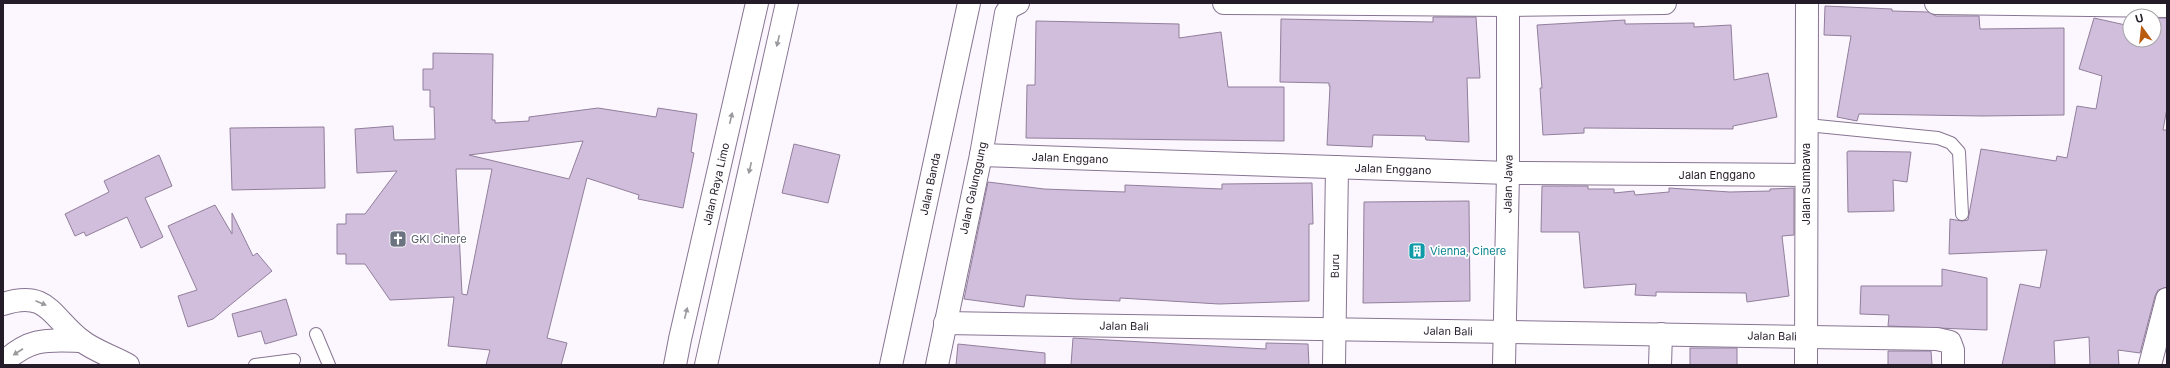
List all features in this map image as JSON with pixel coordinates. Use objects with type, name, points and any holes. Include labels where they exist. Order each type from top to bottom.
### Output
[{"type":"street","name":"Jalan Raya Limo","points":[[675,365],[674,338],[757,3]]},
{"type":"street","points":[[706,365],[787,3]]},
{"type":"street","name":"Jalan Banda","points":[[892,365],[969,3]]},
{"type":"street","points":[[1224,3],[1665,3]]},
{"type":"street","name":"Jalan Sumbawa","points":[[1806,365],[1807,3]]},
{"type":"street","points":[[1936,3],[2167,6]]},
{"type":"street","name":"Jalan Jawa","points":[[1504,365],[1508,173],[1508,4]]},
{"type":"street","name":"Jalan Galunggung","points":[[937,365],[1013,6]]},
{"type":"street","name":"Jalan Enggano","points":[[981,155],[1508,173],[1806,175]]},
{"type":"street","name":"Buru","points":[[1334,365],[1337,167]]},
{"type":"street","points":[[3,304],[23,299],[32,300],[46,305],[82,341],[128,365]]},
{"type":"street","points":[[2150,365],[2167,299]]},
{"type":"street","name":"Jalan Bali","points":[[945,323],[1937,339],[1950,342],[1953,350],[1953,365]]},
{"type":"street","points":[[1660,365],[1661,334]]},
{"type":"street","points":[[3,363],[20,350],[38,341],[82,341]]},
{"type":"lane","points":[[1807,125],[1938,138],[1951,143],[1959,152],[1962,214]]},
{"type":"lane","points":[[316,334],[329,365]]},
{"type":"lane","points":[[255,365],[294,360]]},
{"type":"building","points":[[1825,6],[1928,12],[1936,16],[1979,16],[1980,29],[2064,28],[2064,115],[1982,116],[1859,114],[1857,121],[1837,117],[1851,36],[1824,35]]},
{"type":"building","points":[[1433,17],[1476,17],[1480,78],[1467,78],[1469,142],[1426,140],[1425,136],[1373,135],[1372,147],[1327,145],[1329,83],[1280,82],[1281,19],[1433,22]]},
{"type":"building","points":[[2094,18],[2122,24],[2122,48],[2162,48],[2162,18],[2167,18],[2167,108],[2163,130],[2167,130],[2167,287],[2158,290],[2155,296],[2140,353],[2118,350],[2119,365],[2090,365],[2089,337],[2054,341],[2055,365],[2002,365],[2020,284],[2040,288],[2047,250],[1949,254],[1950,219],[1962,221],[1968,220],[1981,149],[2056,161],[2057,156],[2067,158],[2077,106],[2096,109],[2102,76],[2079,69]]},
{"type":"building","points":[[1625,20],[1625,24],[1694,23],[1694,27],[1731,25],[1734,80],[1768,73],[1777,117],[1733,126],[1733,129],[1584,128],[1584,133],[1543,135],[1540,88],[1542,88],[1537,25]]},
{"type":"building","points":[[1036,21],[1179,24],[1179,38],[1221,32],[1228,87],[1284,87],[1284,141],[1026,138],[1027,85],[1035,85]]},
{"type":"building","points":[[433,53],[493,54],[492,120],[495,120],[495,123],[529,121],[529,117],[598,108],[656,117],[658,108],[697,114],[691,152],[694,153],[683,208],[638,199],[639,195],[587,178],[547,338],[567,343],[561,365],[486,365],[490,350],[448,346],[454,297],[390,300],[365,264],[346,264],[346,254],[337,254],[337,224],[346,224],[346,214],[365,214],[397,171],[357,173],[355,129],[393,126],[394,140],[435,139],[434,107],[430,107],[430,90],[423,90],[423,69],[433,69]],"holes":[[[583,141],[569,179],[469,155]],[[456,169],[492,169],[467,295],[462,294]]]},
{"type":"building","points":[[324,127],[325,188],[232,190],[230,128]]},
{"type":"building","points":[[794,144],[840,155],[828,203],[782,193]]},
{"type":"building","points":[[1847,152],[1911,152],[1907,182],[1893,180],[1894,211],[1848,212]]},
{"type":"building","points":[[159,155],[172,186],[145,198],[163,237],[141,248],[127,217],[86,236],[84,232],[75,236],[65,214],[109,192],[104,181]]},
{"type":"building","points":[[988,182],[1044,189],[1125,192],[1125,185],[1222,189],[1222,184],[1312,183],[1313,224],[1309,224],[1309,301],[1219,304],[1120,298],[1120,301],[1075,299],[1026,295],[1024,307],[964,299]]},
{"type":"building","points":[[1542,186],[1588,186],[1588,189],[1614,189],[1614,193],[1634,191],[1635,195],[1669,192],[1669,188],[1730,192],[1770,191],[1770,189],[1794,188],[1794,235],[1782,236],[1789,296],[1747,302],[1746,293],[1656,292],[1656,296],[1635,295],[1636,284],[1584,288],[1579,232],[1541,232]]},
{"type":"building","name":"Vienna, Cinere","points":[[1469,201],[1470,301],[1363,303],[1364,202]]},
{"type":"building","points":[[215,205],[232,234],[232,213],[253,256],[257,253],[272,271],[213,319],[188,327],[178,296],[197,290],[168,226]]},
{"type":"building","points":[[1942,269],[1987,278],[1987,330],[1888,326],[1889,315],[1860,314],[1861,286],[1942,286]]},
{"type":"building","points":[[286,299],[297,335],[265,344],[261,331],[238,337],[232,314]]},
{"type":"building","points":[[1073,338],[1266,349],[1266,343],[1308,344],[1309,365],[1071,365]]},
{"type":"building","points":[[958,344],[1045,353],[1045,365],[956,365]]},
{"type":"building","points":[[1690,348],[1737,348],[1737,365],[1690,365]]},
{"type":"building","points":[[1888,351],[1931,351],[1932,365],[1888,365]]},
{"type":"place","name":"GKI Cinere","points":[[398,239]]},
{"type":"place","name":"Vienna, Cinere","points":[[1417,251]]}]
